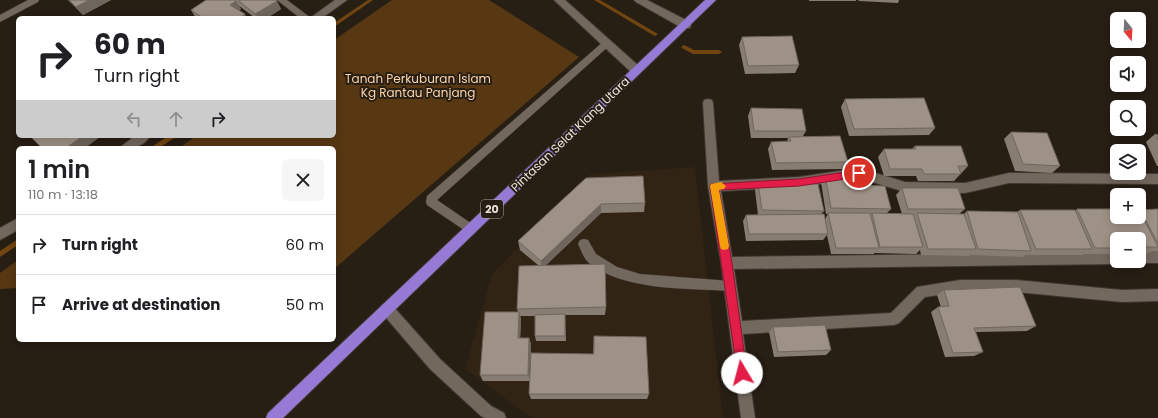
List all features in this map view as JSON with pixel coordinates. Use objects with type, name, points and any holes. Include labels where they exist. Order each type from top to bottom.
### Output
[{"type":"highway","name":"Pintasan Selat Klang Utara","points":[[272,418],[388,309],[636,70],[712,0]]},
{"type":"street","points":[[318,16],[342,0]]},
{"type":"street","points":[[559,0],[636,70]]},
{"type":"street","points":[[639,0],[686,25]]},
{"type":"street","points":[[708,103],[714,186],[727,263],[748,418]]},
{"type":"street","points":[[130,146],[141,138]]},
{"type":"street","points":[[714,186],[799,182],[859,173],[905,187],[965,188],[1009,178],[1158,179]]},
{"type":"street","points":[[0,235],[16,224]]},
{"type":"street","points":[[1146,257],[1158,257]]},
{"type":"street","points":[[727,263],[1110,258]]},
{"type":"street","points":[[736,328],[894,319],[922,291],[960,286],[1016,286],[1122,296],[1158,295]]},
{"type":"street","points":[[388,309],[435,364],[486,411],[499,418]]},
{"type":"lane","points":[[0,19],[35,0]]},
{"type":"lane","points":[[281,0],[303,16]]},
{"type":"lane","points":[[471,229],[431,202],[431,199],[607,43]]},
{"type":"lane","points":[[584,244],[592,258],[614,272],[640,279],[730,286]]},
{"type":"shaded area","points":[[695,167],[723,418],[530,417],[465,369],[492,274],[591,174]]},
{"type":"green space","name":"Tanah Perkuburan Islam Kg Rantau Panjang","points":[[392,0],[489,0],[579,57],[336,267],[336,146],[182,146],[193,138],[336,138],[336,39]]},
{"type":"green space","points":[[16,261],[16,288],[0,289],[0,273]]},
{"type":"building","points":[[69,0],[89,0],[76,7]]},
{"type":"building","points":[[206,0],[235,0],[236,1],[230,5],[245,14],[242,16],[200,16],[191,10]]},
{"type":"building","points":[[238,0],[276,0],[277,1],[255,14]]},
{"type":"building","points":[[792,36],[799,65],[748,66],[742,37]]},
{"type":"building","points":[[924,98],[935,128],[854,129],[845,99]]},
{"type":"building","points":[[751,108],[802,109],[806,131],[754,131]]},
{"type":"building","points":[[1011,132],[1047,133],[1060,166],[1023,164]]},
{"type":"building","points":[[840,136],[848,162],[776,163],[771,142],[791,141],[789,137]]},
{"type":"building","points":[[32,138],[80,138],[69,146],[40,146]]},
{"type":"building","points":[[915,146],[961,146],[968,166],[958,166],[961,174],[924,174],[922,169],[890,169],[884,149],[916,149]]},
{"type":"building","points":[[825,175],[853,176],[855,185],[885,186],[891,209],[831,208]]},
{"type":"building","points":[[643,176],[645,203],[601,204],[541,261],[518,241],[586,178]]},
{"type":"building","points":[[758,183],[818,184],[824,211],[762,210]]},
{"type":"building","points":[[902,188],[958,188],[965,209],[908,209]]},
{"type":"building","points":[[1077,209],[1110,209],[1110,224],[1146,224],[1158,247],[1146,247],[1146,232],[1110,232],[1110,248],[1095,248]]},
{"type":"building","points":[[1158,209],[1158,243],[1146,221],[1146,210]]},
{"type":"building","points":[[1020,210],[1075,210],[1092,249],[1036,249]]},
{"type":"building","points":[[967,211],[1018,212],[1031,251],[978,249]]},
{"type":"building","points":[[828,213],[870,213],[879,248],[836,248]]},
{"type":"building","points":[[872,213],[913,214],[923,247],[880,247]]},
{"type":"building","points":[[917,213],[964,214],[976,249],[928,249]]},
{"type":"building","points":[[824,214],[828,234],[749,234],[746,215]]},
{"type":"building","points":[[605,264],[606,307],[517,309],[519,266]]},
{"type":"building","points":[[1020,287],[1036,326],[974,328],[983,352],[953,353],[938,307],[949,306],[944,290]]},
{"type":"building","points":[[485,312],[519,312],[518,338],[529,338],[528,375],[480,375]]},
{"type":"building","points":[[565,314],[565,336],[535,336],[535,315]]},
{"type":"building","points":[[825,325],[831,350],[778,352],[773,327]]},
{"type":"building","points":[[594,336],[646,337],[649,394],[529,394],[531,353],[594,354]]},
{"type":"waterway","points":[[336,24],[371,0]]},
{"type":"waterway","points":[[596,0],[655,34]]},
{"type":"waterway","points":[[684,47],[693,52],[719,52]]},
{"type":"waterway","points":[[158,146],[169,138]]},
{"type":"waterway","points":[[0,254],[16,243]]},
{"type":"slow traffic","points":[[721,186],[714,186],[724,246]]},
{"type":"route","points":[[742,373],[727,263],[714,186],[799,182],[859,173]]}]
